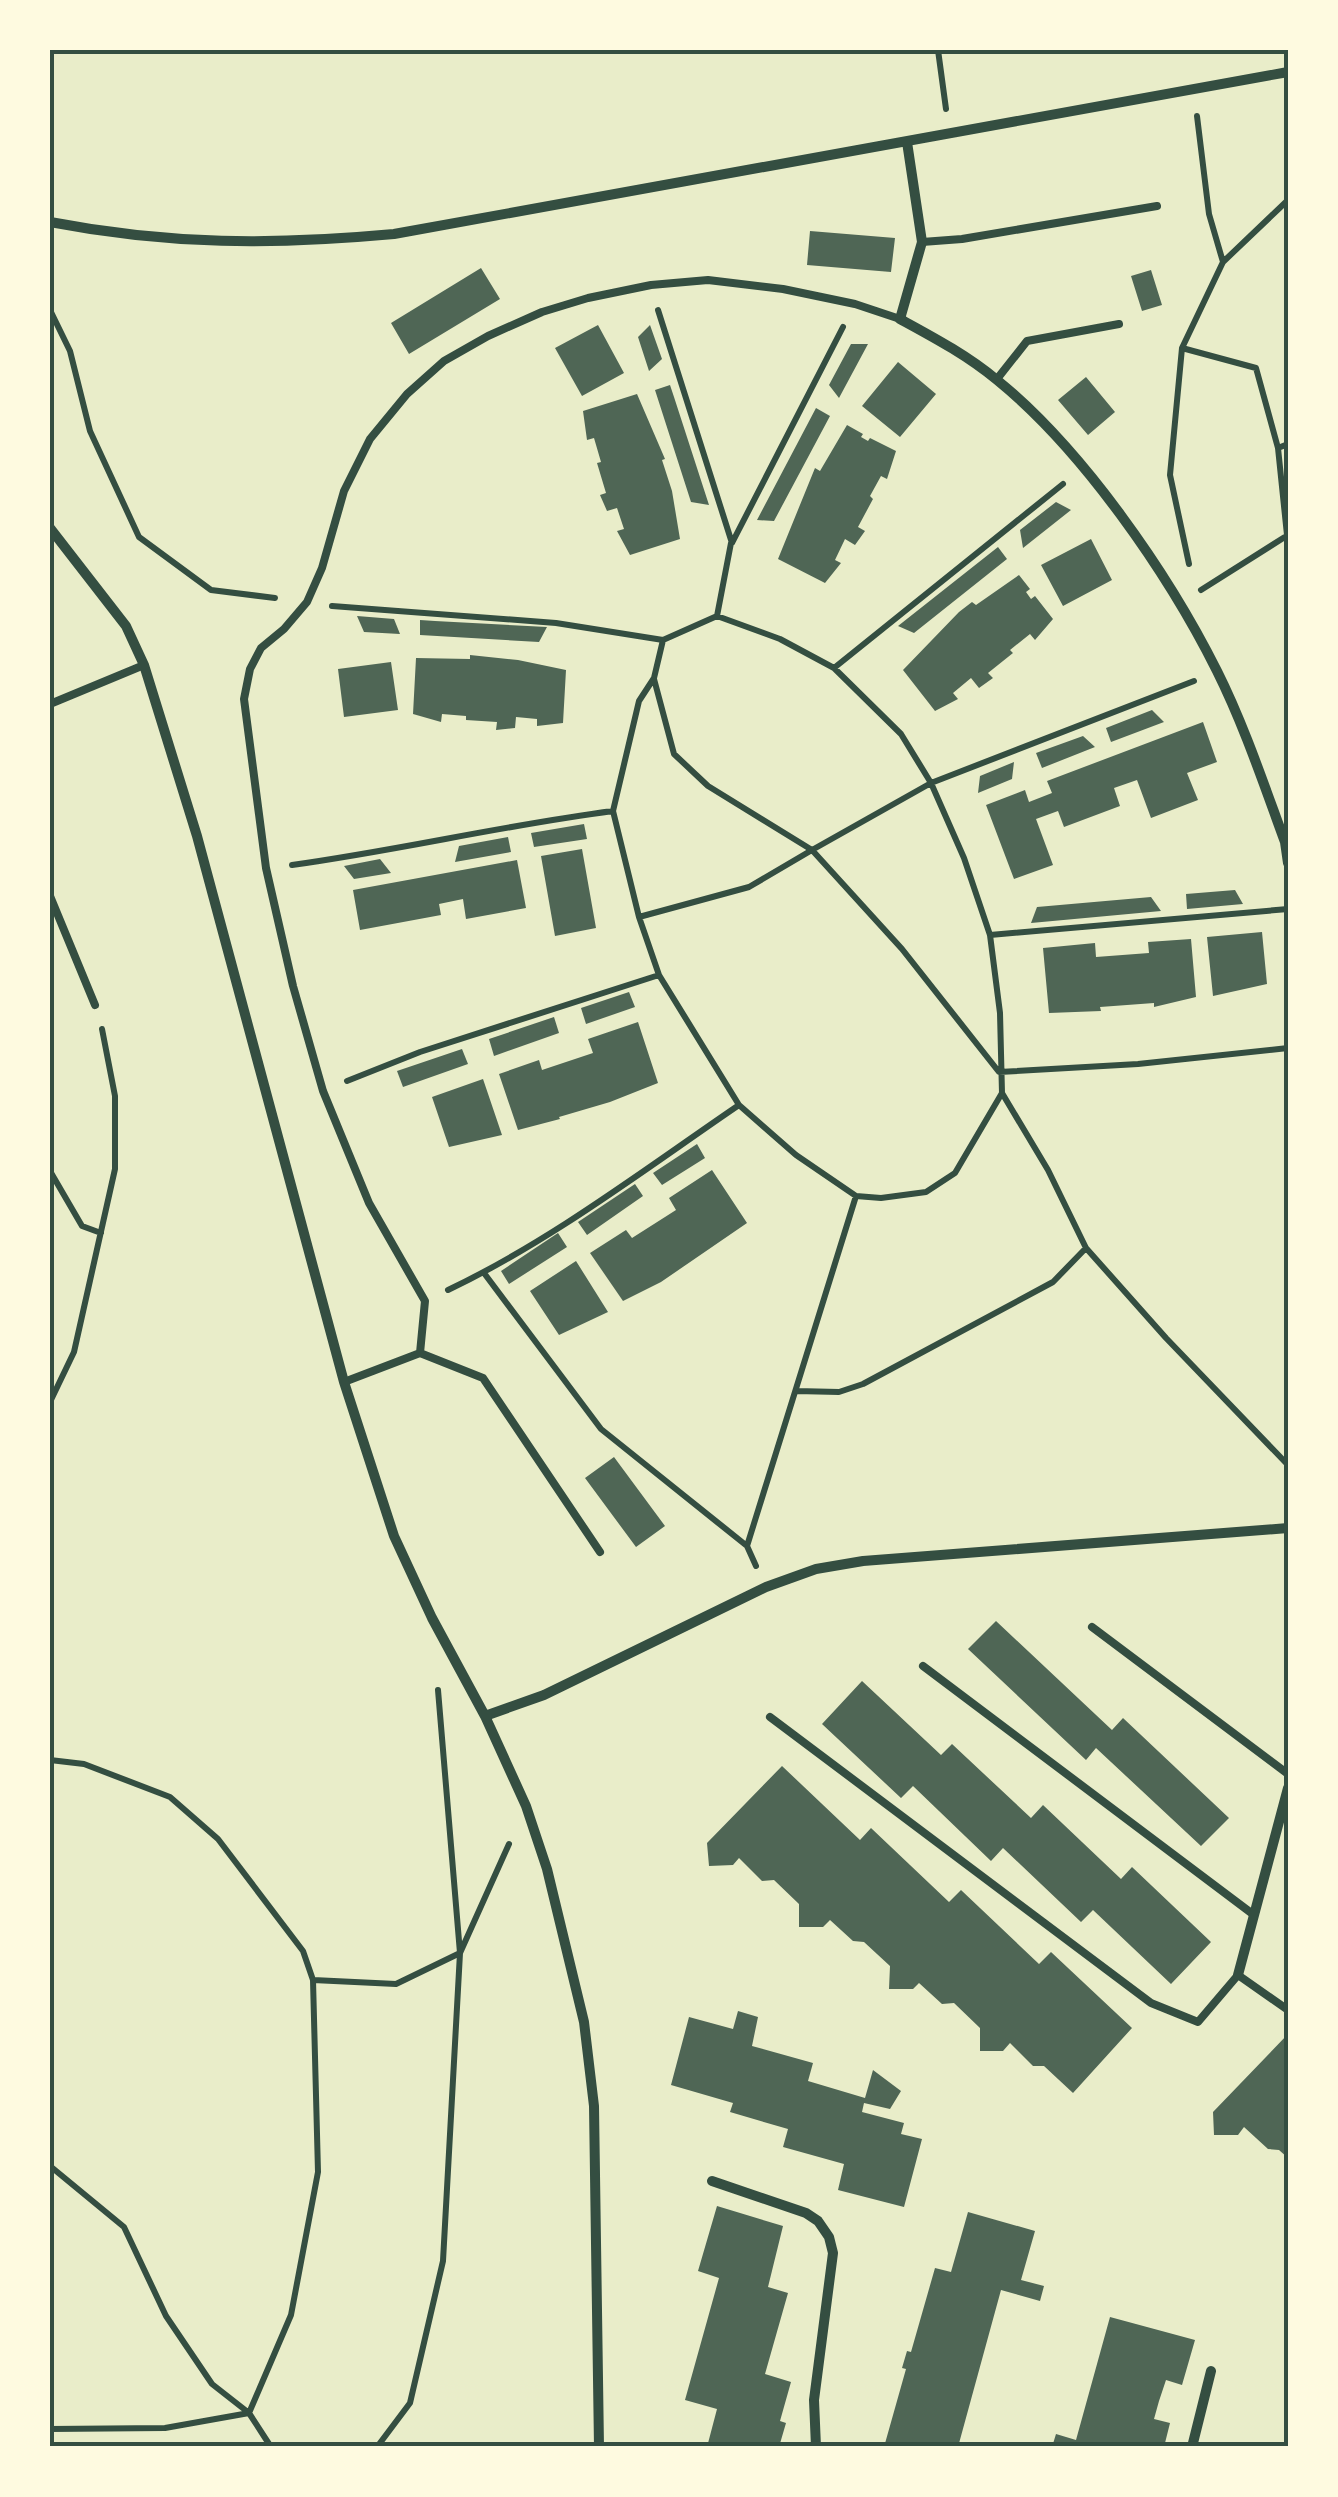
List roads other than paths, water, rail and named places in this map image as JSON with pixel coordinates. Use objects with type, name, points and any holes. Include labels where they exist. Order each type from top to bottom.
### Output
[{"type":"street","points":[[50,222],[185,241],[291,243],[394,234],[1288,72]]},
{"type":"street","points":[[907,142],[922,242],[900,319],[956,350],[997,380],[1041,420],[1083,468],[1178,602],[1218,672],[1286,843],[1288,863]]},
{"type":"street","points":[[50,528],[126,626],[144,665],[201,852],[344,1382],[394,1536],[526,1806],[567,1946],[586,2039],[594,2106],[599,2447]]},
{"type":"street","points":[[485,1716],[544,1695],[766,1587],[816,1569],[863,1561],[1288,1528]]},
{"type":"street","points":[[1238,1975],[1288,1788]]},
{"type":"street","points":[[712,2181],[806,2213],[818,2221],[828,2237],[833,2273],[814,2400],[816,2447]]},
{"type":"street","points":[[1192,2447],[1211,2372]]},
{"type":"lane","points":[[922,242],[1157,206]]},
{"type":"lane","points":[[420,1353],[425,1302],[369,1203],[323,1091],[266,868],[244,698],[250,669],[261,648],[307,602],[322,568],[344,491],[370,440],[407,394],[444,361],[488,336],[542,312],[650,285],[708,280],[783,289],[855,304],[900,319]]},
{"type":"lane","points":[[997,380],[1027,341],[1118,324]]},
{"type":"lane","points":[[50,704],[144,665]]},
{"type":"lane","points":[[50,896],[95,1005]]},
{"type":"lane","points":[[344,1382],[420,1353],[483,1378],[600,1552]]},
{"type":"lane","points":[[1092,1626],[1288,1774]]},
{"type":"lane","points":[[923,1666],[1254,1914]]},
{"type":"lane","points":[[770,1717],[1152,2004],[1198,2022],[1238,1975],[1288,2010]]}]
